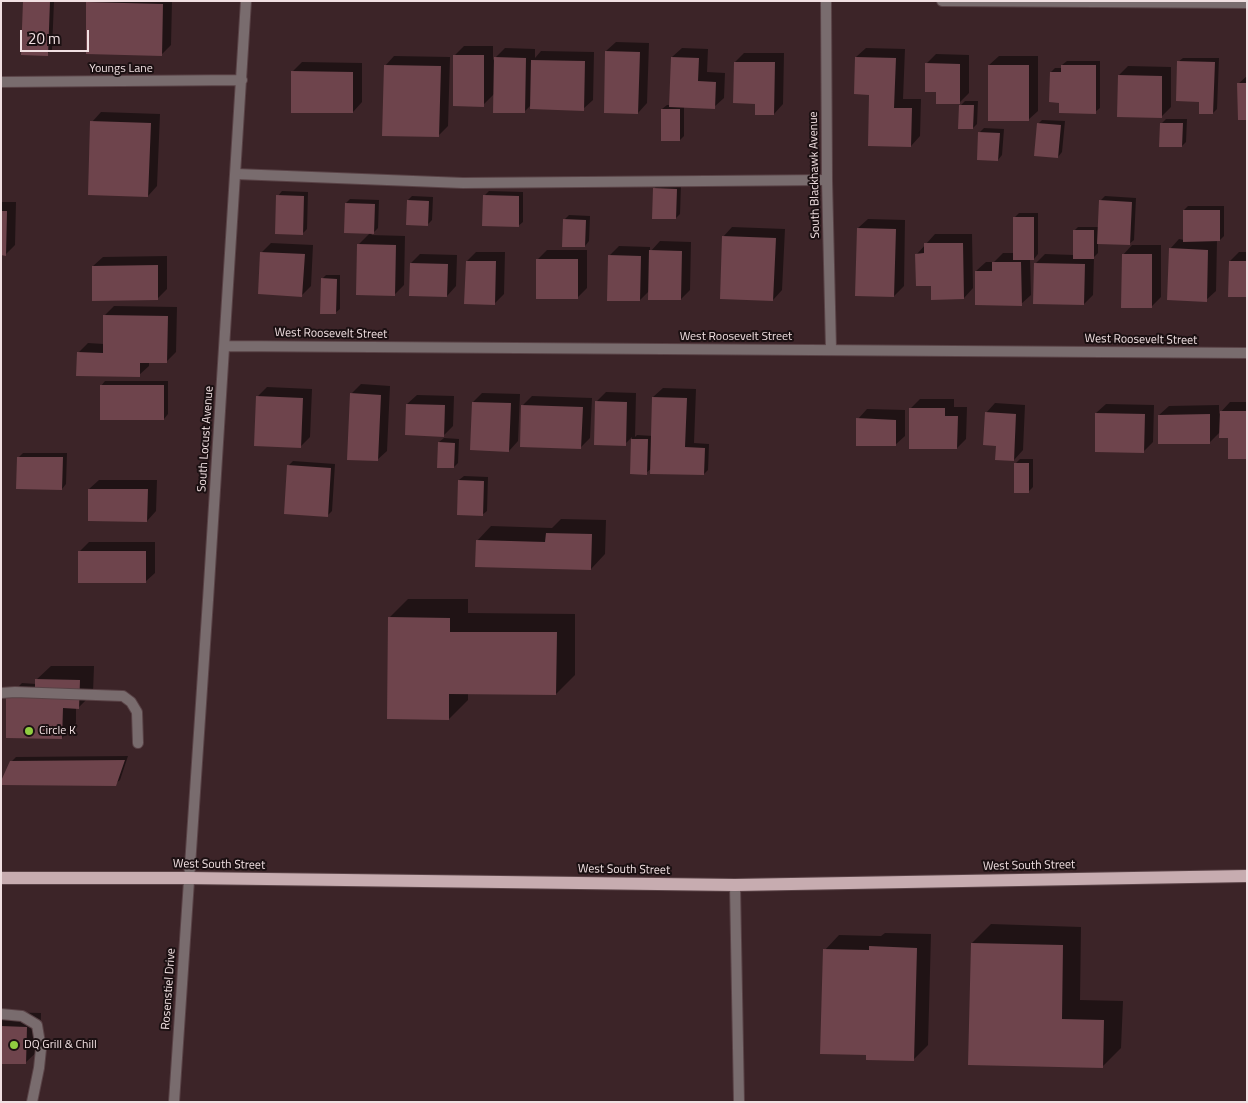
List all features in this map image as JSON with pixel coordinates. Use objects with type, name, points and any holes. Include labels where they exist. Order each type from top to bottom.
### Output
[{"type":"main road","name":"West South Street","points":[[1,878],[188,878],[735,885],[1247,876]]},
{"type":"street","name":"South Locust Avenue","points":[[188,878],[225,346],[246,1]]},
{"type":"street","name":"South Blackhawk Avenue","points":[[826,1],[827,180],[831,349]]},
{"type":"street","points":[[942,1],[1247,3]]},
{"type":"street","name":"Youngs Lane","points":[[1,82],[242,80]]},
{"type":"street","points":[[236,174],[463,183],[827,180]]},
{"type":"street","name":"West Roosevelt Street","points":[[225,346],[1247,353]]},
{"type":"street","points":[[1,693],[123,696],[131,702],[137,712],[138,743]]},
{"type":"street","name":"Rosenstiel Drive","points":[[174,1102],[188,878]]},
{"type":"street","points":[[735,885],[739,1102]]},
{"type":"street","points":[[1,1014],[22,1016],[37,1025],[41,1049],[32,1102]]},
{"type":"building","points":[[23,1],[50,1],[48,56],[21,55]]},
{"type":"building","points":[[86,2],[163,4],[162,56],[86,54]]},
{"type":"building","points":[[605,51],[640,52],[638,114],[604,113]]},
{"type":"building","points":[[453,55],[484,55],[484,107],[453,106]]},
{"type":"building","points":[[494,57],[526,58],[525,113],[493,113]]},
{"type":"building","points":[[671,57],[699,58],[698,81],[716,82],[715,109],[669,107]]},
{"type":"building","points":[[855,57],[896,58],[894,108],[912,108],[911,147],[868,146],[869,95],[854,94]]},
{"type":"building","points":[[531,60],[585,61],[584,111],[530,109]]},
{"type":"building","points":[[1177,61],[1215,62],[1213,114],[1199,114],[1199,102],[1176,101]]},
{"type":"building","points":[[734,62],[775,62],[774,115],[755,115],[755,104],[733,103]]},
{"type":"building","points":[[925,63],[960,64],[960,104],[936,104],[936,92],[925,92]]},
{"type":"building","points":[[384,65],[441,66],[439,137],[382,136]]},
{"type":"building","points":[[988,65],[1029,65],[1029,121],[988,121]]},
{"type":"building","points":[[1061,65],[1096,65],[1096,114],[1059,113],[1059,103],[1049,102],[1050,72],[1061,72]]},
{"type":"building","points":[[291,71],[353,72],[353,113],[291,113]]},
{"type":"building","points":[[1118,75],[1162,76],[1162,118],[1117,117]]},
{"type":"building","points":[[1237,83],[1247,83],[1247,120],[1238,120]]},
{"type":"building","points":[[959,105],[974,105],[973,129],[958,129]]},
{"type":"building","points":[[661,109],[680,109],[680,141],[661,141]]},
{"type":"building","points":[[90,121],[151,123],[148,197],[88,195]]},
{"type":"building","points":[[1037,123],[1061,125],[1058,158],[1034,156]]},
{"type":"building","points":[[1160,123],[1183,123],[1182,147],[1159,147]]},
{"type":"building","points":[[978,132],[1000,133],[998,161],[977,160]]},
{"type":"building","points":[[653,188],[677,189],[676,219],[652,219]]},
{"type":"building","points":[[276,195],[304,196],[303,235],[275,234]]},
{"type":"building","points":[[483,195],[519,196],[519,227],[482,226]]},
{"type":"building","points":[[407,200],[429,201],[428,226],[406,225]]},
{"type":"building","points":[[1099,200],[1132,202],[1130,245],[1097,244]]},
{"type":"building","points":[[345,203],[375,204],[374,234],[344,233]]},
{"type":"building","points":[[1183,210],[1220,210],[1220,241],[1183,242]]},
{"type":"building","points":[[1,211],[7,211],[6,256],[1,255]]},
{"type":"building","points":[[1013,217],[1034,217],[1034,260],[1013,260]]},
{"type":"building","points":[[563,219],[586,220],[585,247],[562,247]]},
{"type":"building","points":[[857,228],[896,229],[894,297],[855,296]]},
{"type":"building","points":[[1073,230],[1094,230],[1094,259],[1073,259]]},
{"type":"building","points":[[722,236],[776,238],[773,301],[720,299]]},
{"type":"building","points":[[924,243],[963,243],[964,299],[931,300],[931,286],[916,286],[915,254],[924,253]]},
{"type":"building","points":[[357,244],[396,245],[395,296],[356,295]]},
{"type":"building","points":[[1169,248],[1208,250],[1207,302],[1167,300]]},
{"type":"building","points":[[649,250],[682,251],[681,300],[648,300]]},
{"type":"building","points":[[260,252],[305,254],[302,297],[258,294]]},
{"type":"building","points":[[1122,254],[1152,254],[1152,308],[1121,308]]},
{"type":"building","points":[[608,255],[641,256],[640,301],[607,301]]},
{"type":"building","points":[[536,259],[578,259],[578,299],[536,299]]},
{"type":"building","points":[[466,261],[496,261],[495,305],[464,304]]},
{"type":"building","points":[[1229,261],[1247,261],[1247,297],[1228,297]]},
{"type":"building","points":[[992,262],[1021,262],[1022,306],[975,305],[975,271],[992,271]]},
{"type":"building","points":[[410,263],[448,264],[447,297],[409,296]]},
{"type":"building","points":[[1034,263],[1085,264],[1084,305],[1033,304]]},
{"type":"building","points":[[158,265],[158,300],[92,301],[92,266]]},
{"type":"building","points":[[321,278],[337,279],[336,314],[320,314]]},
{"type":"building","points":[[103,315],[168,316],[167,363],[140,363],[140,377],[76,376],[77,352],[103,353]]},
{"type":"building","points":[[100,385],[164,385],[164,420],[100,420]]},
{"type":"building","points":[[350,393],[381,395],[378,461],[347,460]]},
{"type":"building","points":[[256,396],[303,398],[301,448],[254,446]]},
{"type":"building","points":[[652,397],[687,398],[685,447],[705,448],[704,475],[650,474]]},
{"type":"building","points":[[595,401],[627,402],[626,446],[594,445]]},
{"type":"building","points":[[472,402],[511,403],[509,452],[470,450]]},
{"type":"building","points":[[406,404],[445,405],[444,437],[405,435]]},
{"type":"building","points":[[521,405],[583,407],[581,449],[520,447]]},
{"type":"building","points":[[909,408],[945,408],[945,416],[958,416],[957,449],[909,449]]},
{"type":"building","points":[[1220,411],[1247,411],[1247,459],[1228,459],[1228,438],[1219,438]]},
{"type":"building","points":[[985,412],[1016,414],[1014,461],[995,460],[996,446],[983,445]]},
{"type":"building","points":[[1095,413],[1145,414],[1144,453],[1095,452]]},
{"type":"building","points":[[1210,414],[1210,444],[1158,444],[1158,415]]},
{"type":"building","points":[[856,418],[896,420],[896,446],[856,446]]},
{"type":"building","points":[[631,439],[648,439],[647,475],[630,474]]},
{"type":"building","points":[[438,442],[455,443],[454,468],[437,468]]},
{"type":"building","points":[[17,457],[63,457],[62,490],[16,489]]},
{"type":"building","points":[[1014,463],[1029,463],[1029,493],[1014,493]]},
{"type":"building","points":[[287,465],[331,468],[328,517],[284,514]]},
{"type":"building","points":[[458,480],[484,481],[483,516],[457,515]]},
{"type":"building","points":[[88,489],[148,489],[147,522],[88,521]]},
{"type":"building","points":[[546,533],[592,534],[591,570],[475,567],[476,540],[545,542]]},
{"type":"building","points":[[78,551],[146,551],[146,583],[78,583]]},
{"type":"building","points":[[388,617],[450,618],[450,632],[557,632],[556,695],[449,694],[449,720],[387,719]]},
{"type":"building","points":[[35,679],[80,680],[79,709],[63,708],[62,739],[6,738],[6,697],[35,698]]},
{"type":"building","name":"Circle K","points":[[125,760],[116,786],[1,785],[10,761]]},
{"type":"building","points":[[971,943],[1063,945],[1062,1019],[1104,1020],[1103,1068],[968,1065]]},
{"type":"building","points":[[869,946],[917,948],[914,1061],[866,1060],[866,1055],[820,1054],[823,949],[869,950]]},
{"type":"building","name":"DQ Grill & Chill","points":[[1,1026],[27,1027],[26,1064],[1,1064]]},
{"type":"place","name":"Circle K","points":[[29,731]]},
{"type":"place","name":"DQ Grill & Chill","points":[[14,1045]]}]
